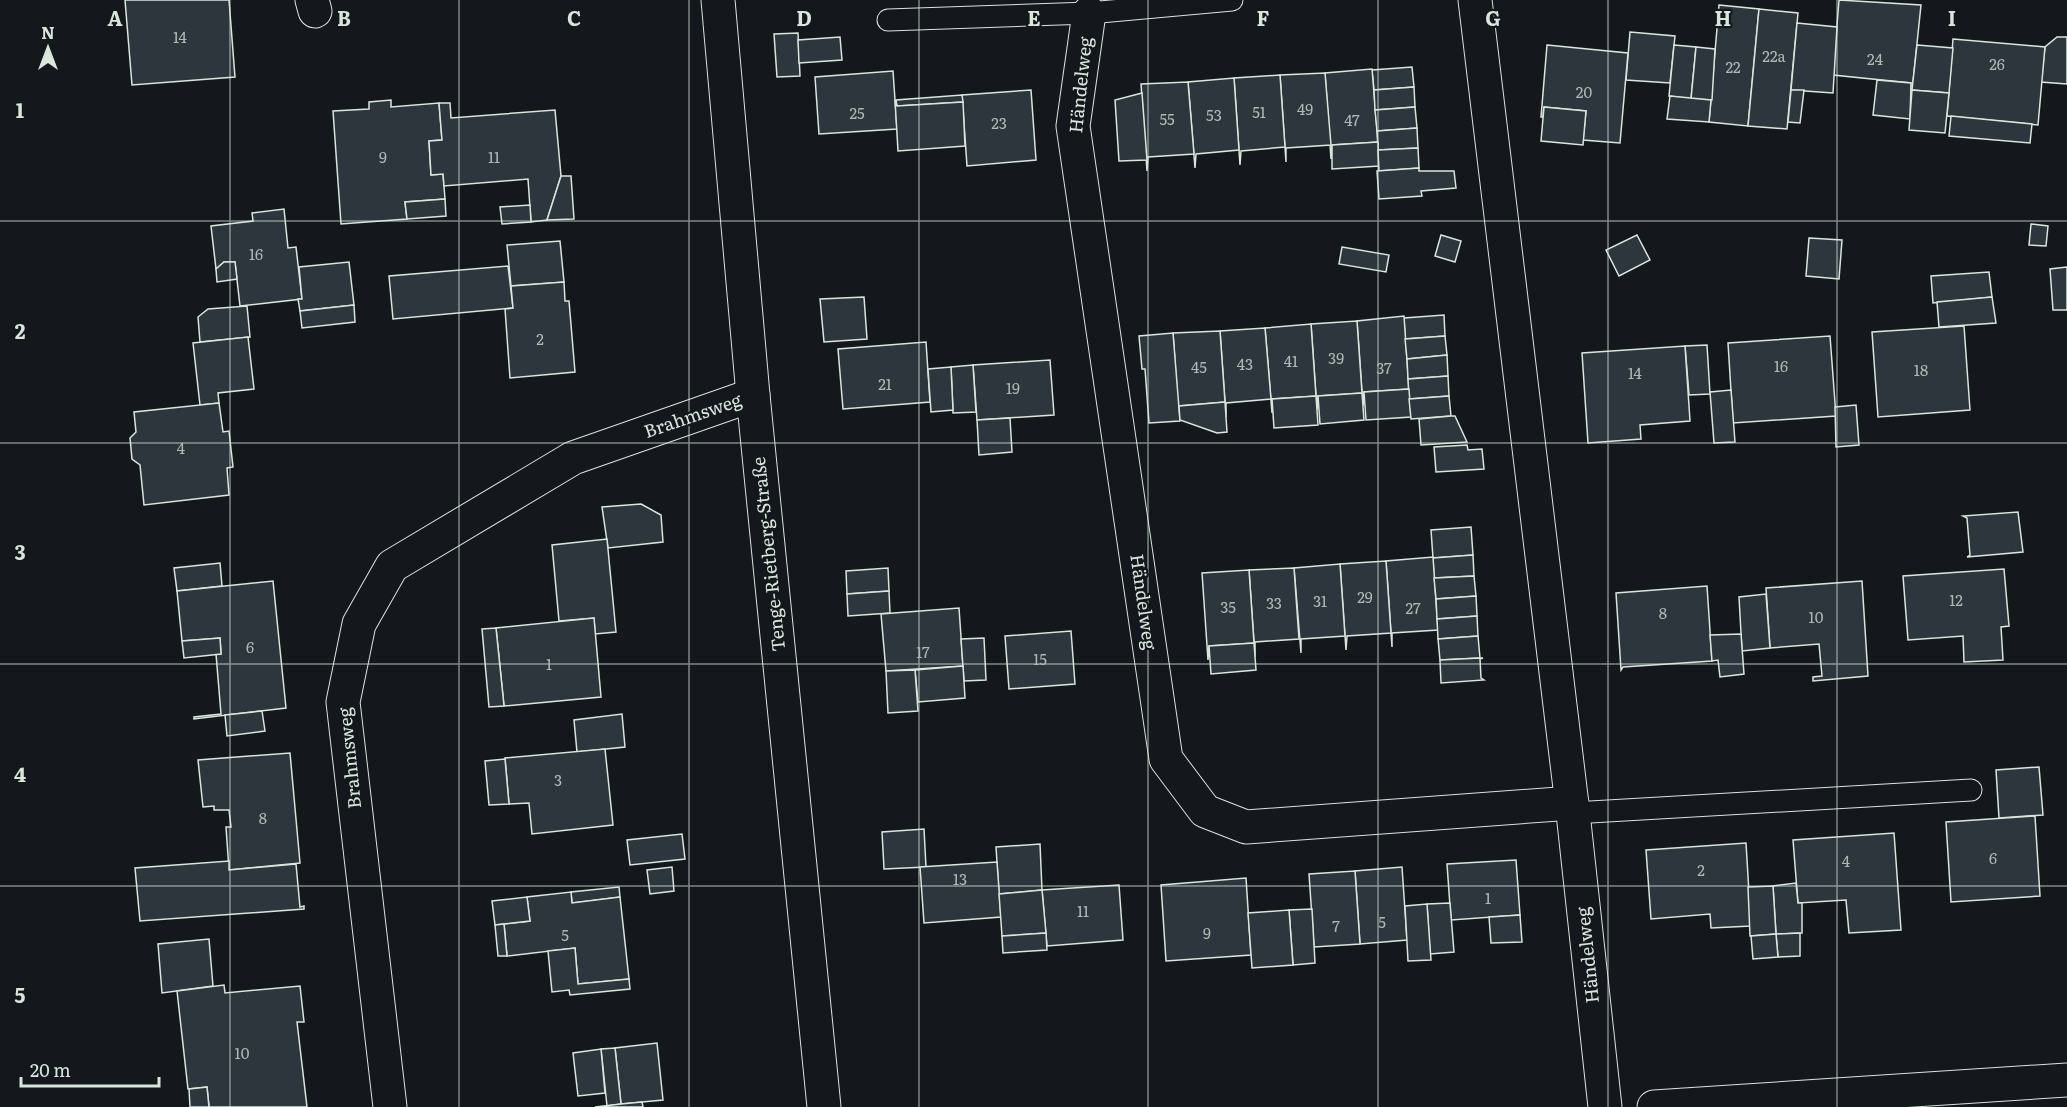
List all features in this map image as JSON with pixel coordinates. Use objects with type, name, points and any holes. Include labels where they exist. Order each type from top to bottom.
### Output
[{"type":"street","name":"Tenge-Rietberg-Straße","points":[[718,0],[753,395],[824,1107]]},
{"type":"street","name":"Händelweg","points":[[1475,0],[1572,808],[1605,1107]]},
{"type":"street","name":"Händelweg","points":[[1089,14],[1073,126],[1167,759],[1204,811],[1246,827],[1572,808]]},
{"type":"street","name":"Brahmsweg","points":[[390,1107],[343,702],[359,624],[392,566],[573,458],[753,395]]},
{"type":"street","points":[[1654,1107],[1939,1098],[2067,1080]]},
{"type":"lane","name":"Händelweg","points":[[888,20],[1089,14],[1232,0]]},
{"type":"lane","points":[[1572,808],[1971,790]]},
{"type":"building","points":[[125,0],[229,0],[235,77],[132,85]]},
{"type":"building","points":[[1839,0],[1921,5],[1912,91],[1910,91],[1911,83],[1833,75]]},
{"type":"building","points":[[1719,5],[1759,9],[1748,126],[1709,122]]},
{"type":"building","points":[[1759,9],[1798,13],[1787,129],[1748,126]]},
{"type":"building","points":[[1797,23],[1837,27],[1833,93],[1791,90]]},
{"type":"building","points":[[1630,32],[1675,36],[1670,83],[1626,80]]},
{"type":"building","points":[[798,33],[800,76],[777,77],[774,34]]},
{"type":"building","points":[[840,37],[842,60],[799,63],[798,40]]},
{"type":"building","points":[[2057,37],[2067,37],[2067,84],[2041,82],[2045,47]]},
{"type":"building","points":[[1953,39],[2045,47],[2038,125],[1947,116]]},
{"type":"building","points":[[1547,45],[1628,53],[1620,143],[1583,140],[1586,111],[1544,107],[1543,117],[1541,117]]},
{"type":"building","points":[[1674,45],[1696,47],[1691,99],[1669,96]]},
{"type":"building","points":[[1917,45],[1953,48],[1949,93],[1912,90]]},
{"type":"building","points":[[1696,47],[1715,49],[1712,100],[1691,99]]},
{"type":"building","points":[[1412,67],[1414,87],[1374,90],[1372,70]]},
{"type":"building","points":[[1372,69],[1378,142],[1332,145],[1331,159],[1325,73]]},
{"type":"building","points":[[893,71],[897,129],[819,134],[815,77]]},
{"type":"building","points":[[1325,73],[1331,145],[1286,148],[1286,162],[1280,75]]},
{"type":"building","points":[[1280,75],[1285,147],[1241,151],[1240,165],[1234,78]]},
{"type":"building","points":[[1234,78],[1239,150],[1196,154],[1195,168],[1188,82]]},
{"type":"building","points":[[1877,80],[1911,83],[1910,119],[1873,115]]},
{"type":"building","points":[[1188,82],[1194,154],[1148,157],[1147,171],[1141,84]]},
{"type":"building","points":[[1414,87],[1415,107],[1375,110],[1374,90]]},
{"type":"building","points":[[1031,90],[1036,160],[967,166],[962,95]]},
{"type":"building","points":[[1791,90],[1804,90],[1800,123],[1788,122]]},
{"type":"building","points":[[1912,90],[1949,93],[1945,133],[1909,130]]},
{"type":"building","points":[[1142,93],[1147,160],[1119,161],[1115,100]]},
{"type":"building","points":[[962,95],[963,102],[897,106],[896,100]]},
{"type":"building","points":[[1670,96],[1711,100],[1709,122],[1667,119]]},
{"type":"building","points":[[391,100],[391,107],[439,103],[442,140],[429,141],[431,175],[443,174],[445,199],[405,202],[407,219],[341,224],[333,111],[369,109],[369,102]]},
{"type":"building","points":[[895,100],[897,106],[963,102],[965,146],[898,151]]},
{"type":"building","points":[[439,103],[450,103],[451,118],[555,110],[561,176],[547,220],[531,222],[528,179],[444,186],[443,174],[431,175],[429,141],[442,140]]},
{"type":"building","points":[[1415,107],[1417,128],[1377,131],[1375,110]]},
{"type":"building","points":[[1544,107],[1586,111],[1583,145],[1541,141]]},
{"type":"building","points":[[1951,116],[2032,124],[2030,143],[1949,136]]},
{"type":"building","points":[[1417,128],[1418,148],[1378,150],[1377,131]]},
{"type":"building","points":[[1378,142],[1379,166],[1332,169],[1332,145]]},
{"type":"building","points":[[1418,148],[1419,168],[1379,171],[1378,150]]},
{"type":"building","points":[[1419,168],[1419,171],[1454,171],[1456,188],[1421,191],[1422,196],[1379,199],[1377,171]]},
{"type":"building","points":[[561,176],[571,176],[574,219],[547,220]]},
{"type":"building","points":[[445,199],[446,216],[407,219],[405,202]]},
{"type":"building","points":[[530,205],[531,222],[502,224],[500,207]]},
{"type":"building","points":[[284,209],[288,248],[296,247],[302,299],[240,306],[235,262],[224,262],[216,269],[211,226],[253,221],[252,213]]},
{"type":"building","points":[[2031,224],[2048,226],[2046,246],[2029,245]]},
{"type":"building","points":[[1441,235],[1461,241],[1455,262],[1435,256]]},
{"type":"building","points":[[1637,235],[1650,260],[1619,276],[1606,250]]},
{"type":"building","points":[[1809,238],[1842,240],[1839,279],[1806,276]]},
{"type":"building","points":[[560,241],[564,282],[511,286],[507,245]]},
{"type":"building","points":[[1342,247],[1389,255],[1386,272],[1339,264]]},
{"type":"building","points":[[224,262],[235,262],[237,279],[217,282],[216,269]]},
{"type":"building","points":[[349,262],[354,305],[300,311],[298,299],[302,299],[299,267]]},
{"type":"building","points":[[508,266],[513,308],[393,319],[389,276]]},
{"type":"building","points":[[2067,267],[2067,310],[2053,310],[2050,269]]},
{"type":"building","points":[[1989,272],[1992,297],[1933,303],[1931,276]]},
{"type":"building","points":[[564,282],[565,301],[569,301],[575,372],[510,378],[505,309],[513,308],[511,286]]},
{"type":"building","points":[[864,297],[867,339],[824,342],[820,299]]},
{"type":"building","points":[[1992,297],[1996,323],[1939,327],[1937,302]]},
{"type":"building","points":[[354,305],[355,322],[302,328],[300,311]]},
{"type":"building","points":[[247,306],[250,337],[200,342],[198,317],[208,309]]},
{"type":"building","points":[[1444,315],[1445,336],[1405,339],[1404,318]]},
{"type":"building","points":[[1404,316],[1409,389],[1364,392],[1363,406],[1357,321]]},
{"type":"building","points":[[1357,321],[1362,393],[1318,396],[1317,410],[1311,324]]},
{"type":"building","points":[[1311,324],[1316,396],[1272,399],[1272,413],[1265,328]]},
{"type":"building","points":[[1964,326],[1970,410],[1878,417],[1872,332]]},
{"type":"building","points":[[1265,328],[1271,399],[1226,403],[1226,417],[1220,331]]},
{"type":"building","points":[[1220,331],[1225,402],[1179,406],[1179,420],[1173,333]]},
{"type":"building","points":[[1173,333],[1180,421],[1149,423],[1145,369],[1142,369],[1139,336]]},
{"type":"building","points":[[1445,336],[1447,355],[1407,359],[1405,339]]},
{"type":"building","points":[[1830,336],[1836,416],[1733,423],[1728,343]]},
{"type":"building","points":[[248,337],[254,389],[218,393],[219,403],[200,405],[193,343]]},
{"type":"building","points":[[926,342],[930,402],[843,409],[838,349]]},
{"type":"building","points":[[1707,345],[1710,394],[1689,395],[1685,346]]},
{"type":"building","points":[[1685,346],[1690,421],[1640,425],[1641,439],[1588,443],[1582,353]]},
{"type":"building","points":[[1447,355],[1448,376],[1408,379],[1407,359]]},
{"type":"building","points":[[1050,360],[1054,415],[977,420],[973,365]]},
{"type":"building","points":[[973,365],[976,412],[953,413],[951,367]]},
{"type":"building","points":[[951,367],[953,410],[931,412],[928,369]]},
{"type":"building","points":[[1448,376],[1449,396],[1409,399],[1408,379]]},
{"type":"building","points":[[1409,389],[1411,417],[1366,420],[1364,392]]},
{"type":"building","points":[[1731,390],[1735,442],[1714,443],[1710,392]]},
{"type":"building","points":[[1362,393],[1364,420],[1320,424],[1318,396]]},
{"type":"building","points":[[1316,396],[1318,425],[1274,428],[1272,399]]},
{"type":"building","points":[[1449,396],[1451,416],[1411,419],[1409,399]]},
{"type":"building","points":[[1225,402],[1227,432],[1217,433],[1180,420],[1179,406]]},
{"type":"building","points":[[219,403],[223,432],[229,431],[233,467],[227,468],[229,495],[144,505],[140,465],[132,459],[130,438],[136,432],[134,412]]},
{"type":"building","points":[[1856,405],[1859,445],[1836,447],[1835,407]]},
{"type":"building","points":[[1455,416],[1467,442],[1421,445],[1419,419]]},
{"type":"building","points":[[1010,418],[1012,452],[979,455],[977,420]]},
{"type":"building","points":[[1467,445],[1468,450],[1482,449],[1484,469],[1436,472],[1434,447]]},
{"type":"building","points":[[641,504],[661,515],[663,542],[608,548],[602,507]]},
{"type":"building","points":[[2018,512],[2023,552],[1967,557],[1970,555],[1967,518],[1963,516]]},
{"type":"building","points":[[1471,527],[1473,555],[1433,558],[1431,530]]},
{"type":"building","points":[[607,539],[616,632],[595,634],[594,618],[559,621],[552,545]]},
{"type":"building","points":[[1473,555],[1474,576],[1434,578],[1433,558]]},
{"type":"building","points":[[1433,557],[1438,630],[1392,633],[1392,647],[1386,561]]},
{"type":"building","points":[[1386,561],[1391,633],[1347,636],[1346,650],[1340,564]]},
{"type":"building","points":[[220,563],[222,586],[177,591],[174,568]]},
{"type":"building","points":[[1340,564],[1345,636],[1301,639],[1301,653],[1294,568]]},
{"type":"building","points":[[888,568],[889,591],[847,594],[846,571]]},
{"type":"building","points":[[1294,568],[1299,639],[1255,642],[1255,657],[1249,570]]},
{"type":"building","points":[[2004,569],[2009,626],[2001,627],[2003,660],[1964,662],[1963,636],[1908,640],[1903,576]]},
{"type":"building","points":[[1249,570],[1254,643],[1209,646],[1208,660],[1202,573]]},
{"type":"building","points":[[1474,576],[1476,596],[1436,599],[1434,578]]},
{"type":"building","points":[[273,581],[286,708],[194,719],[194,717],[221,714],[216,654],[221,654],[220,638],[182,641],[177,591]]},
{"type":"building","points":[[1862,581],[1868,676],[1813,681],[1813,677],[1822,676],[1819,644],[1770,648],[1766,588]]},
{"type":"building","points":[[1707,586],[1712,661],[1623,667],[1621,670],[1616,593]]},
{"type":"building","points":[[889,591],[890,613],[848,616],[847,594]]},
{"type":"building","points":[[1766,594],[1770,648],[1742,651],[1739,597]]},
{"type":"building","points":[[1476,596],[1477,616],[1437,619],[1436,599]]},
{"type":"building","points":[[959,608],[963,666],[886,671],[881,614]]},
{"type":"building","points":[[1477,616],[1478,636],[1438,639],[1437,619]]},
{"type":"building","points":[[594,618],[601,697],[504,706],[496,628]]},
{"type":"building","points":[[496,628],[504,706],[489,707],[482,629]]},
{"type":"building","points":[[1071,631],[1075,684],[1009,689],[1005,636]]},
{"type":"building","points":[[1741,634],[1744,674],[1720,677],[1718,660],[1712,661],[1710,635]]},
{"type":"building","points":[[1478,636],[1480,658],[1440,660],[1438,639]]},
{"type":"building","points":[[220,638],[221,654],[184,658],[182,641]]},
{"type":"building","points":[[984,638],[986,680],[964,681],[961,639]]},
{"type":"building","points":[[1254,643],[1256,670],[1211,674],[1209,646]]},
{"type":"building","points":[[1483,658],[1480,659],[1481,678],[1484,680],[1441,683],[1440,660]]},
{"type":"building","points":[[963,666],[965,698],[918,702],[915,670]]},
{"type":"building","points":[[915,670],[918,711],[888,713],[886,671]]},
{"type":"building","points":[[262,711],[265,731],[227,736],[225,715]]},
{"type":"building","points":[[622,714],[625,747],[577,752],[574,720]]},
{"type":"building","points":[[605,749],[613,825],[532,834],[529,803],[509,804],[505,758]]},
{"type":"building","points":[[290,753],[300,863],[229,870],[226,827],[231,827],[229,810],[214,810],[214,806],[203,807],[198,760]]},
{"type":"building","points":[[505,759],[509,804],[489,805],[485,761]]},
{"type":"building","points":[[2039,767],[2043,815],[1999,818],[1996,770]]},
{"type":"building","points":[[2035,816],[2040,896],[1951,902],[1946,822]]},
{"type":"building","points":[[924,829],[926,867],[884,869],[882,832]]},
{"type":"building","points":[[1894,833],[1901,930],[1849,933],[1846,900],[1798,903],[1793,840]]},
{"type":"building","points":[[682,834],[685,859],[630,865],[627,840]]},
{"type":"building","points":[[1746,843],[1751,926],[1711,928],[1710,914],[1651,919],[1646,850]]},
{"type":"building","points":[[1040,844],[1042,890],[999,894],[996,847]]},
{"type":"building","points":[[1516,860],[1520,915],[1451,920],[1447,864]]},
{"type":"building","points":[[229,861],[229,870],[296,864],[300,907],[304,906],[304,909],[140,921],[135,868]]},
{"type":"building","points":[[997,862],[1001,917],[924,923],[920,867]]},
{"type":"building","points":[[672,867],[674,891],[650,894],[647,870]]},
{"type":"building","points":[[1402,867],[1407,940],[1360,944],[1355,871]]},
{"type":"building","points":[[1355,871],[1360,944],[1314,947],[1309,874]]},
{"type":"building","points":[[1246,878],[1251,955],[1166,961],[1161,885]]},
{"type":"building","points":[[1796,883],[1798,903],[1802,903],[1802,933],[1776,934],[1773,886]]},
{"type":"building","points":[[1119,885],[1123,940],[1047,946],[1042,890]]},
{"type":"building","points":[[1773,886],[1776,934],[1750,936],[1748,887]]},
{"type":"building","points":[[619,887],[620,897],[572,903],[571,892]]},
{"type":"building","points":[[1042,890],[1046,933],[1002,936],[999,894]]},
{"type":"building","points":[[571,892],[572,903],[620,897],[629,979],[578,984],[575,948],[507,956],[504,924],[530,921],[527,897]]},
{"type":"building","points":[[527,897],[530,921],[495,925],[492,901]]},
{"type":"building","points":[[1450,903],[1454,952],[1430,954],[1427,904]]},
{"type":"building","points":[[1427,904],[1431,960],[1408,961],[1405,906]]},
{"type":"building","points":[[1312,909],[1315,963],[1293,965],[1289,910]]},
{"type":"building","points":[[1289,910],[1293,965],[1252,968],[1248,913]]},
{"type":"building","points":[[1520,915],[1522,942],[1491,943],[1489,917]]},
{"type":"building","points":[[504,924],[507,956],[498,956],[495,925]]},
{"type":"building","points":[[1046,933],[1047,950],[1003,953],[1002,936]]},
{"type":"building","points":[[1800,933],[1800,956],[1778,957],[1776,934]]},
{"type":"building","points":[[1776,934],[1778,957],[1753,959],[1751,936]]},
{"type":"building","points":[[209,939],[213,986],[162,993],[158,944]]},
{"type":"building","points":[[575,948],[578,984],[629,979],[630,989],[570,995],[569,990],[552,992],[548,951]]},
{"type":"building","points":[[224,985],[225,993],[300,986],[304,1022],[297,1022],[307,1107],[209,1107],[207,1087],[188,1089],[177,991]]},
{"type":"building","points":[[657,1043],[663,1100],[621,1104],[615,1048]]},
{"type":"building","points":[[615,1048],[621,1104],[607,1106],[601,1049]]},
{"type":"building","points":[[601,1049],[605,1093],[578,1096],[573,1053]]},
{"type":"building","points":[[207,1087],[209,1107],[190,1107],[189,1089]]},
{"type":"building","points":[[642,1102],[643,1107],[595,1107],[621,1104]]}]
